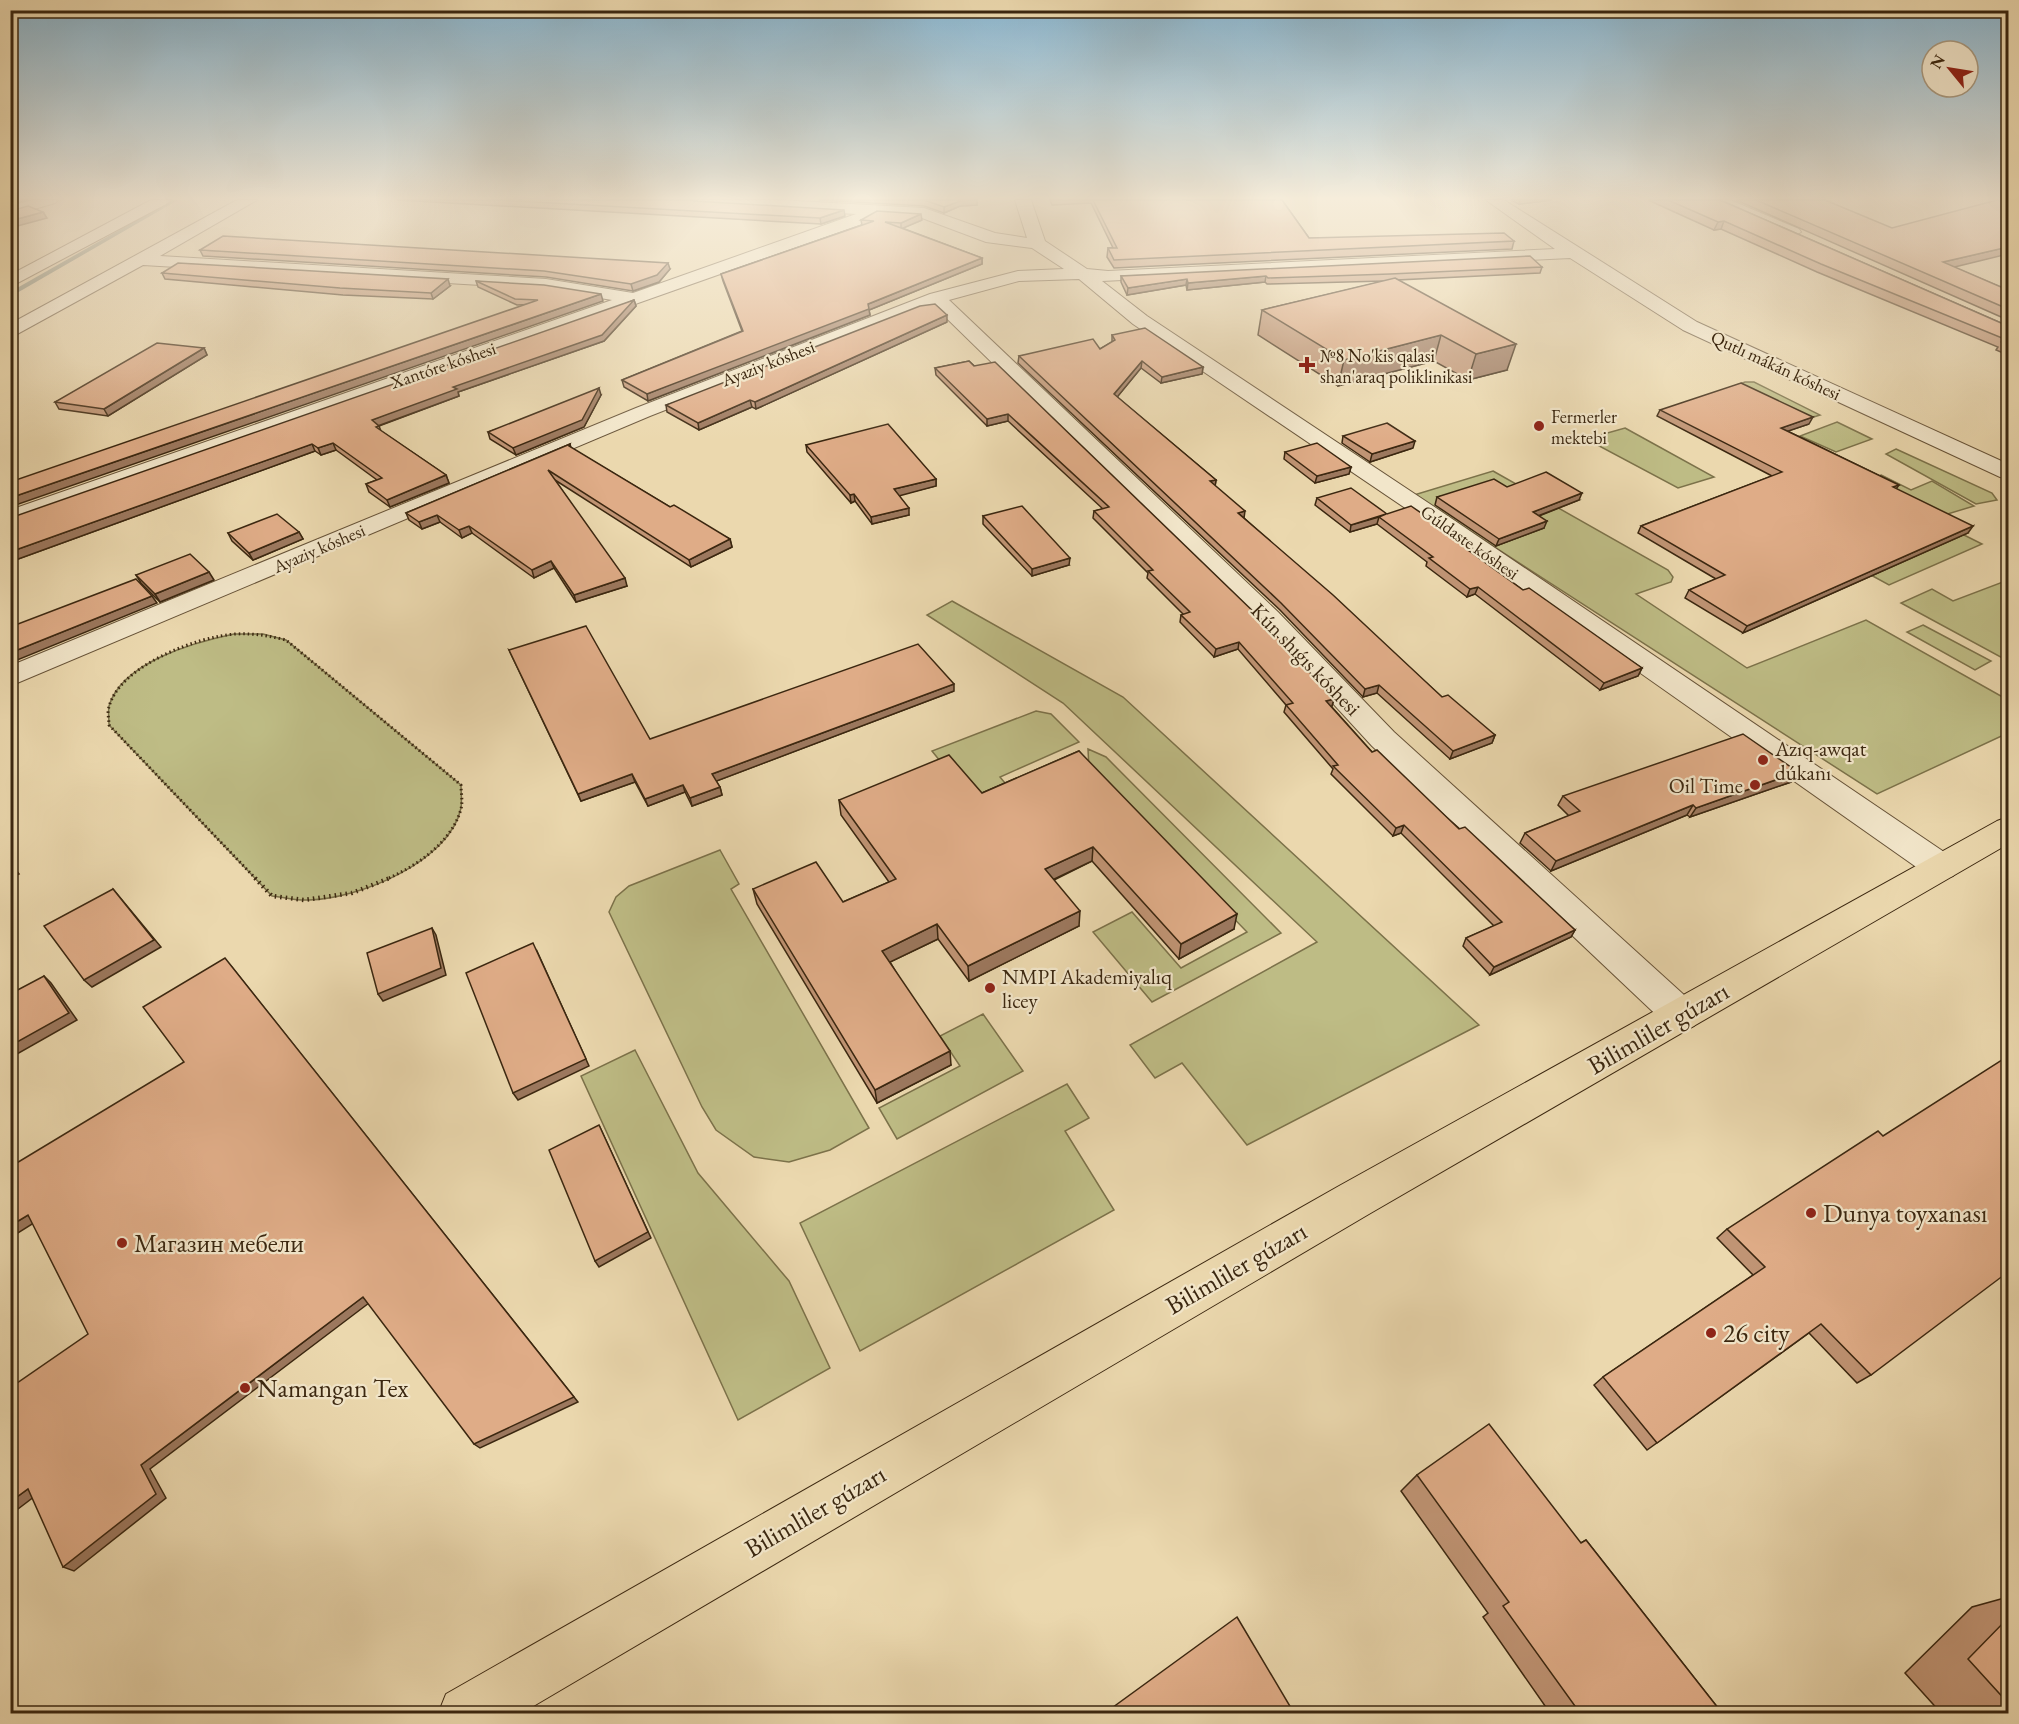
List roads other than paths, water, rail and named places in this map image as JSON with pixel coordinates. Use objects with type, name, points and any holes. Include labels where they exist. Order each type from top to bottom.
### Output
[{"type":"main road","name":"Bilimliler gúzarı","points":[[466,1713],[883,1471],[2008,829]]},
{"type":"street","points":[[10,332],[101,280]]},
{"type":"street","points":[[486,280],[546,284],[636,298]]},
{"type":"street","name":"Xantóre kóshesi","points":[[10,518],[686,280]]},
{"type":"street","name":"Ayaziy kóshesi","points":[[10,677],[643,412],[936,298],[1001,280]]},
{"type":"street","name":"Gúldaste kóshesi","points":[[1091,280],[1140,320],[1428,513],[1941,867]]},
{"type":"street","name":"Qutlı mákán kóshesi","points":[[1617,280],[1690,326],[2008,472]]},
{"type":"street","name":"Kún shıǵıs kóshesi","points":[[936,298],[1269,618],[1383,739],[1681,1015]]},
{"type":"waterway","points":[[10,295],[35,280]]},
{"type":"place","name":"№8 No'kis qalasi shan'araq poliklinikasi","points":[[1307,365]]},
{"type":"place","name":"Fermerler mektebi","points":[[1539,426]]},
{"type":"place","name":"Azıq-awqat dúkanı","points":[[1763,760]]},
{"type":"place","name":"Oil Time","points":[[1755,785]]},
{"type":"place","name":"NMPI Akademiyalıq licey","points":[[990,988]]},
{"type":"place","name":"Dunya toyxanası","points":[[1811,1213]]},
{"type":"place","name":"Магазин мебели","points":[[122,1243]]},
{"type":"place","name":"26 city","points":[[1711,1333]]},
{"type":"place","name":"Namangan Tex","points":[[245,1388]]}]
